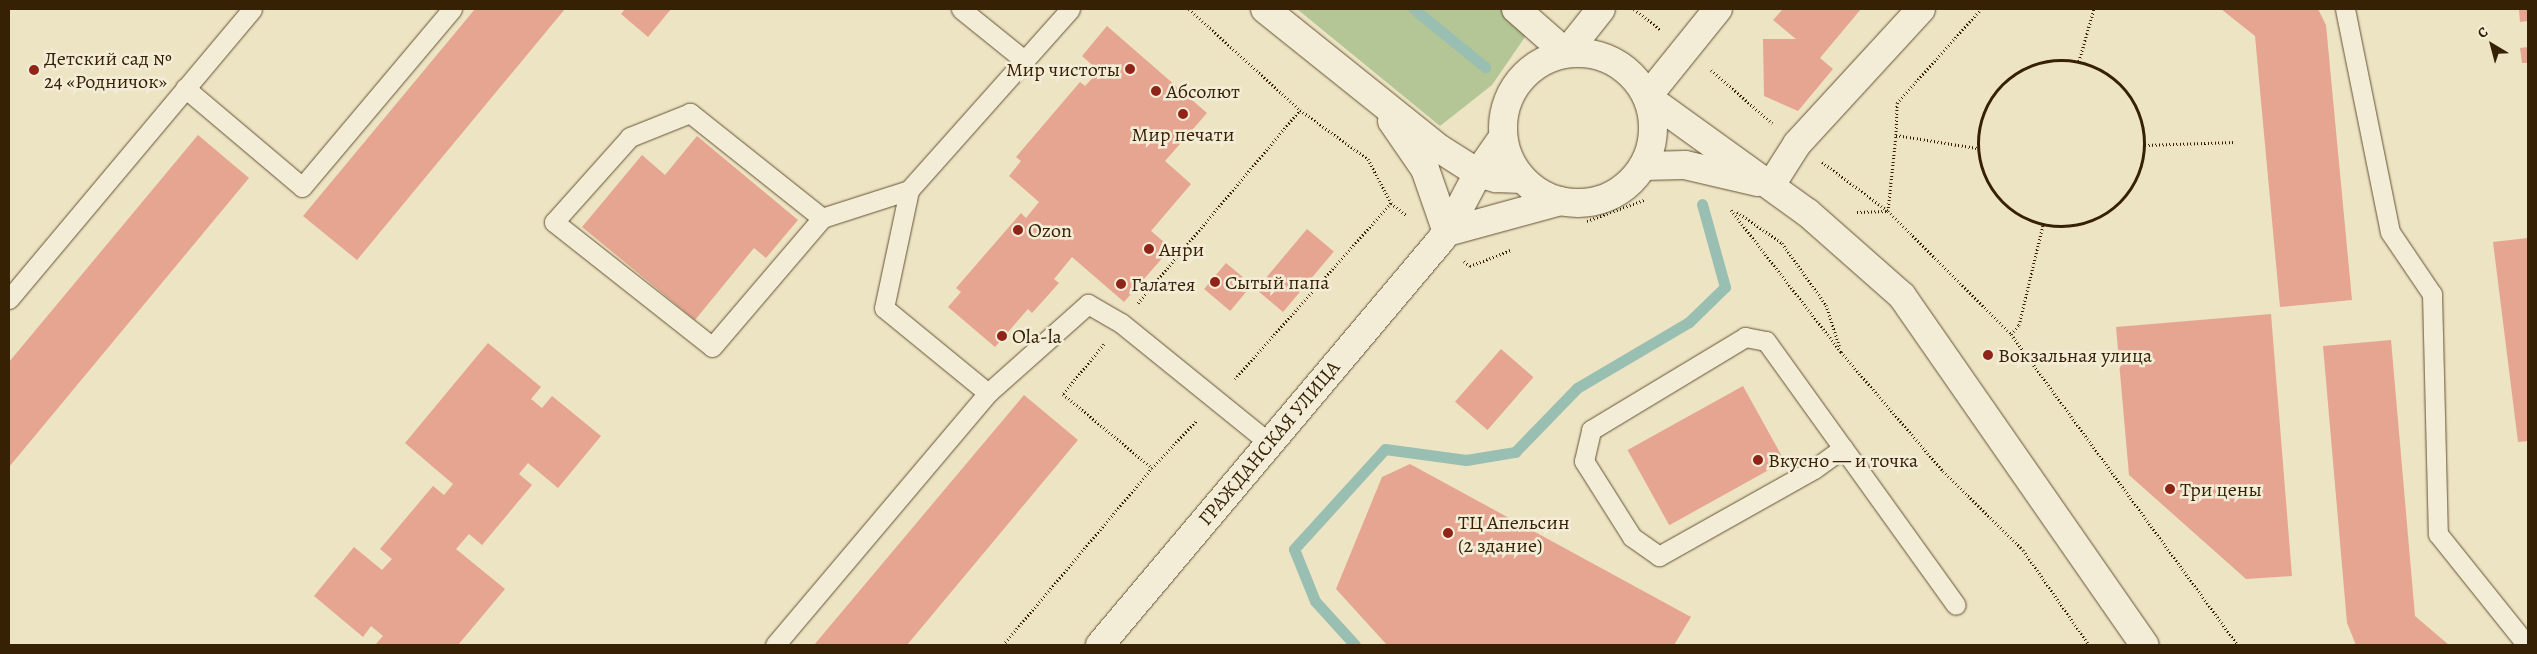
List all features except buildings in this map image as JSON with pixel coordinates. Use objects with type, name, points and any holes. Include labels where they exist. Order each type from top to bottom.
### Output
[{"type":"main road","points":[[1265,9],[1440,149],[1478,173],[1496,178],[1522,178]]},
{"type":"main road","points":[[1516,9],[1566,53]]},
{"type":"main road","points":[[1566,53],[1601,9]]},
{"type":"main road","points":[[1647,97],[1718,9]]},
{"type":"main road","points":[[1771,185],[1797,144],[1922,9]]},
{"type":"main road","points":[[1647,97],[1653,120],[1652,144],[1643,166],[1628,185],[1607,197],[1584,203],[1560,201],[1539,192],[1522,178],[1509,159],[1503,137],[1504,114],[1511,92],[1525,74],[1544,60],[1566,53],[1598,55],[1628,70],[1647,97],[1808,213],[1902,296],[2145,645]]},
{"type":"main road","points":[[1371,93],[1424,169],[1443,236],[1560,201]]},
{"type":"main road","name":"ГРАЖДАНСКАЯ УЛИЦА","points":[[1100,645],[1443,236],[1478,173],[1503,137]]},
{"type":"main road","points":[[1643,166],[1685,165],[1771,185]]},
{"type":"lane","points":[[9,299],[252,9]]},
{"type":"lane","points":[[185,88],[302,187],[452,9]]},
{"type":"lane","points":[[961,9],[1024,60]]},
{"type":"lane","points":[[988,393],[884,308],[909,190],[1070,9]]},
{"type":"lane","points":[[2345,9],[2390,232],[2432,294],[2438,534],[2527,645]]},
{"type":"lane","points":[[822,218],[690,113],[630,137],[554,222],[712,346],[822,218],[909,190]]},
{"type":"lane","points":[[775,645],[988,393],[1088,304],[1121,323],[1269,443]]},
{"type":"lane","points":[[1843,448],[1814,468],[1659,556],[1632,537],[1584,461],[1591,430],[1744,338],[1766,341],[1956,605]]},
{"type":"path","points":[[1003,645],[1152,468],[1285,325],[1391,204],[1368,159],[1300,110],[1189,9]]},
{"type":"path","points":[[1634,9],[1686,49],[1797,144],[1888,211],[2011,334],[2238,645]]},
{"type":"path","points":[[1888,211],[1896,135],[1897,103],[1981,9]]},
{"type":"path","points":[[2079,61],[2094,9]]},
{"type":"path","points":[[2053,60],[2079,61],[2105,72],[2127,91],[2140,117],[2144,145],[2141,169],[2130,191],[2112,209],[2091,222],[2067,227],[2043,225],[2017,216],[1996,198],[1982,174],[1977,148],[1979,122],[1990,98],[2007,80],[2028,66],[2053,60]]},
{"type":"path","points":[[1152,468],[1063,394],[1300,110]]},
{"type":"path","points":[[1896,135],[1977,148]]},
{"type":"path","points":[[2144,145],[2236,142]]},
{"type":"path","points":[[1578,225],[1650,198]]},
{"type":"path","points":[[1841,352],[1826,305],[1782,243],[1728,206],[1841,352],[1943,471],[2023,550],[2089,645]]},
{"type":"path","points":[[1782,243],[1808,213],[1888,211]]},
{"type":"path","points":[[2011,334],[2019,325],[2043,225]]},
{"type":"path","points":[[1443,236],[1470,266],[1515,249]]},
{"type":"green space","points":[[1297,9],[1527,9],[1538,18],[1492,85],[1440,126]]},
{"type":"waterway","points":[[1414,9],[1485,67]]},
{"type":"waterway","points":[[1355,645],[1315,601],[1294,549],[1385,449],[1466,460],[1515,452],[1577,388],[1689,322],[1725,287],[1702,204]]},
{"type":"place","name":"Мир чистоты","points":[[1130,69]]},
{"type":"place","name":"Детский сад № 24 «Родничок»","points":[[34,70]]},
{"type":"place","name":"Абсолют","points":[[1156,91]]},
{"type":"place","name":"Мир печати","points":[[1183,114]]},
{"type":"place","name":"Ozon","points":[[1018,230]]},
{"type":"place","name":"Анри","points":[[1149,249]]},
{"type":"place","name":"Сытый папа","points":[[1215,282]]},
{"type":"place","name":"Галатея","points":[[1121,284]]},
{"type":"place","name":"Ola-la","points":[[1002,336]]},
{"type":"place","name":"Вокзальная улица","points":[[1988,355]]},
{"type":"place","name":"Вкусно — и точка","points":[[1758,460]]},
{"type":"place","name":"Три цены","points":[[2170,489]]},
{"type":"place","name":"ТЦ Апельсин (2 здание)","points":[[1448,533]]}]
